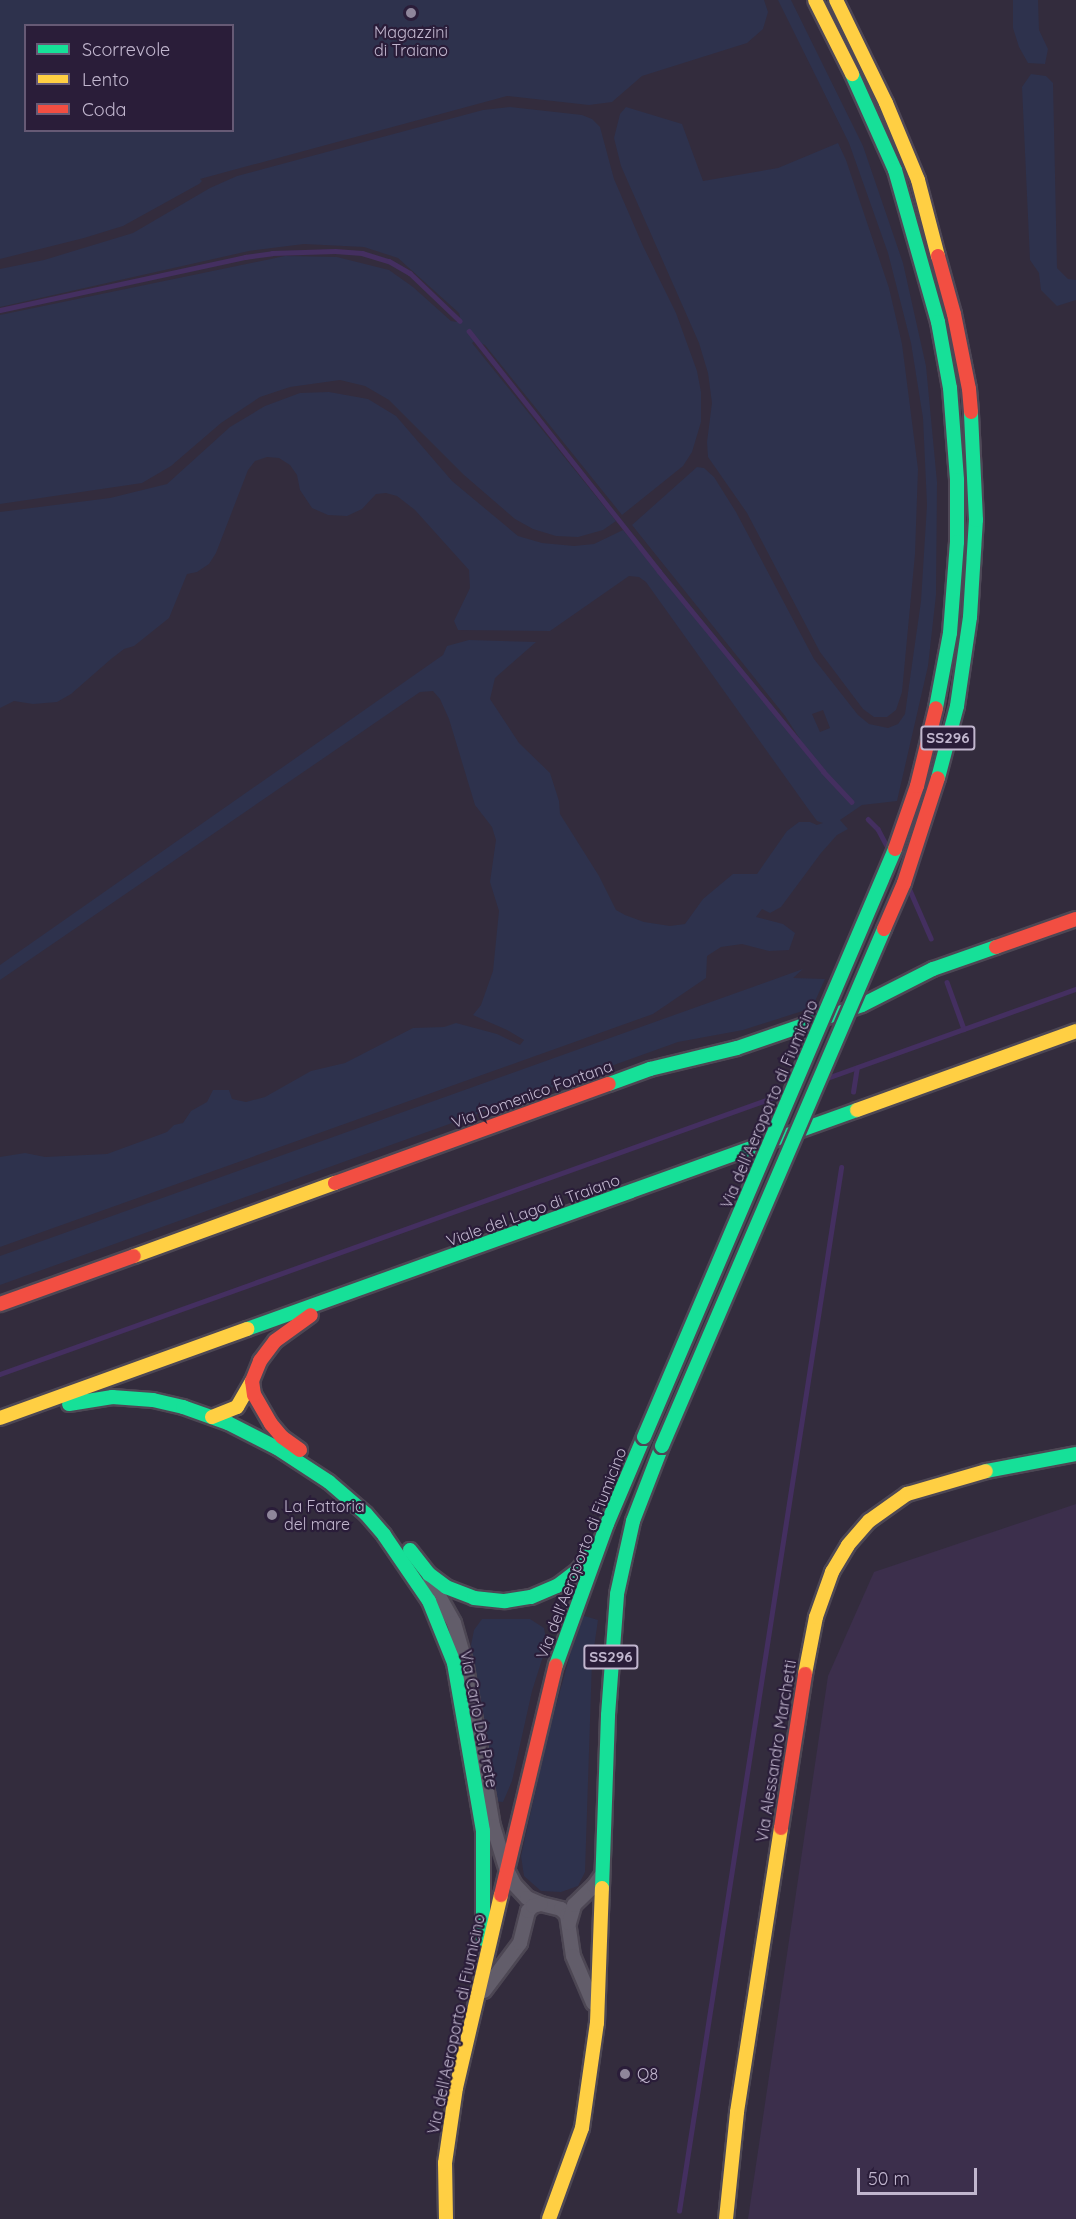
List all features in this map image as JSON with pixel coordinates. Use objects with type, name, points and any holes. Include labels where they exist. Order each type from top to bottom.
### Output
[{"type":"street","name":"Via dell'Aeroporto di Fiumicino","points":[[446,2219],[445,2163],[456,2088],[553,1672],[607,1524],[885,876],[917,786],[936,709],[950,633],[957,542],[957,480],[950,388],[938,322],[895,170],[839,45],[815,0]]},
{"type":"street","name":"SS296","points":[[603,1870],[611,1657],[617,1594],[633,1521],[662,1446],[904,883],[935,788],[957,706],[970,617],[976,520],[975,470],[969,389],[954,314],[918,180],[886,103],[836,0]]},
{"type":"street","name":"Via Domenico Fontana","points":[[0,1304],[650,1069],[737,1048],[862,1005],[933,969],[1076,919]]},
{"type":"street","name":"Viale del Lago di Traiano","points":[[5,1416],[1076,1031]]},
{"type":"street","points":[[212,1417],[237,1407],[260,1361],[275,1341],[297,1323],[349,1293]]},
{"type":"street","name":"Via Carlo Del Prete","points":[[252,1381],[254,1395],[282,1437],[354,1489],[393,1529],[420,1565],[454,1623],[465,1661],[493,1826],[519,1891],[541,1904],[565,1911],[569,1925]]},
{"type":"street","name":"Via Carlo Del Prete","points":[[5,1416],[29,1415],[82,1400],[112,1397],[153,1400],[212,1417],[277,1448],[329,1482],[354,1503],[399,1555],[429,1601],[442,1628],[454,1663],[483,1831],[485,1920],[472,2019]]},
{"type":"street","name":"Via Alessandro Marchetti","points":[[726,2219],[737,2112],[807,1664],[816,1617],[832,1572],[848,1545],[869,1521],[907,1494],[961,1476],[1076,1454]]},
{"type":"street","points":[[420,1565],[437,1581],[456,1592],[492,1601],[519,1600],[544,1592],[568,1578],[588,1558],[607,1524]]},
{"type":"street","points":[[597,2023],[588,1990],[573,1956],[569,1925],[574,1905],[599,1880],[603,1870]]},
{"type":"street","points":[[549,2219],[582,2128],[597,2023],[603,1870]]},
{"type":"street","points":[[472,2019],[485,1988],[520,1943],[528,1911],[533,1906],[541,1904]]},
{"type":"shaded area","points":[[0,0],[764,0],[768,12],[763,29],[747,43],[642,76],[612,102],[589,105],[507,96],[200,179],[202,181],[199,184],[123,226],[0,259]]},
{"type":"shaded area","points":[[778,0],[791,0],[863,146],[903,263],[926,366],[937,482],[936,595],[928,666],[897,801],[862,805],[840,820],[848,829],[837,835],[821,853],[781,907],[770,913],[762,909],[756,917],[783,924],[795,933],[789,950],[769,951],[742,944],[721,947],[707,956],[706,978],[653,1014],[0,1247],[0,1157],[25,1153],[45,1157],[107,1154],[167,1132],[174,1125],[183,1123],[191,1111],[207,1102],[213,1090],[229,1090],[232,1099],[246,1102],[265,1097],[311,1071],[345,1063],[413,1028],[444,1027],[456,1023],[497,1034],[520,1045],[524,1040],[473,1015],[481,1005],[493,971],[499,911],[490,882],[496,840],[492,827],[475,805],[449,719],[440,699],[433,691],[420,692],[0,980],[0,965],[443,655],[447,646],[469,640],[536,642],[495,678],[490,699],[519,743],[550,773],[559,801],[560,814],[599,876],[616,910],[625,915],[644,922],[670,926],[685,924],[703,899],[733,874],[757,874],[787,831],[799,822],[810,822],[817,825],[823,823],[817,821],[646,582],[639,577],[629,576],[550,631],[458,630],[454,621],[470,588],[469,570],[415,510],[397,496],[386,493],[376,494],[362,509],[347,516],[328,515],[312,508],[300,490],[297,475],[290,465],[279,458],[267,457],[255,461],[248,470],[216,553],[209,564],[197,572],[187,574],[169,618],[134,646],[124,649],[71,694],[57,702],[33,704],[14,701],[0,708],[0,512],[110,498],[167,484],[230,427],[265,406],[300,393],[329,392],[368,399],[396,416],[452,481],[518,536],[542,543],[574,546],[594,544],[623,530],[786,728],[800,739],[785,716],[632,525],[697,467],[704,468],[714,477],[736,512],[814,659],[858,715],[869,724],[888,728],[898,724],[905,714],[921,601],[927,505],[923,418],[911,343],[888,253],[849,143]],"holes":[[[823,710],[830,728],[820,732],[812,714]]]},
{"type":"shaded area","points":[[1013,0],[1038,0],[1039,30],[1048,49],[1045,64],[1028,63],[1019,47],[1013,28]]},
{"type":"shaded area","points":[[1031,74],[1046,76],[1053,83],[1057,268],[1068,279],[1076,280],[1076,300],[1057,306],[1041,290],[1039,273],[1030,260],[1022,87]]},
{"type":"shaded area","points":[[510,107],[582,115],[592,119],[600,127],[614,179],[643,246],[676,313],[697,371],[701,392],[701,422],[692,452],[683,466],[622,515],[485,345],[475,341],[472,343],[616,521],[603,530],[578,537],[556,536],[533,529],[515,519],[464,475],[389,400],[365,386],[340,380],[290,387],[260,397],[221,423],[171,466],[142,483],[0,504],[0,315],[285,256],[337,257],[389,270],[413,287],[451,321],[457,322],[460,317],[459,313],[398,258],[364,247],[304,244],[249,251],[0,307],[0,269],[44,260],[133,233],[210,188],[237,176],[483,110]]},
{"type":"shaded area","points":[[626,107],[682,124],[703,181],[778,168],[838,143],[846,160],[889,288],[902,344],[918,469],[915,554],[902,692],[896,710],[887,717],[874,717],[863,709],[820,652],[747,513],[708,457],[707,442],[712,403],[708,373],[699,343],[621,166],[614,138],[620,114]]},
{"type":"shaded area","points":[[803,969],[793,978],[825,979],[812,1008],[743,1030],[678,1042],[0,1285],[0,1256]]},
{"type":"shaded area","points":[[1076,1504],[1076,2219],[748,2219],[828,1676],[874,1572]]},
{"type":"shaded area","points":[[581,1615],[598,1620],[592,1661],[585,1872],[578,1886],[561,1892],[541,1891],[524,1876],[521,1856],[549,1731]]},
{"type":"shaded area","points":[[482,1619],[530,1619],[544,1628],[547,1644],[532,1691],[512,1781],[503,1802],[494,1801],[471,1645],[474,1630]]},
{"type":"waterway","points":[[0,310],[245,257],[272,253],[335,251],[362,253],[389,261],[410,273],[460,321]]},
{"type":"waterway","points":[[469,331],[659,571],[823,771],[852,802]]},
{"type":"waterway","points":[[868,819],[878,829],[887,846]]},
{"type":"waterway","points":[[909,888],[931,938]]},
{"type":"waterway","points":[[947,982],[964,1029]]},
{"type":"waterway","points":[[827,1078],[1076,989]]},
{"type":"waterway","points":[[853,1092],[857,1068]]},
{"type":"waterway","points":[[0,1374],[783,1094]]},
{"type":"waterway","points":[[679,2211],[841,1168]]},
{"type":"traffic: fast","points":[[852,74],[895,170],[938,322],[950,388],[957,480],[957,542],[950,633],[936,708]]},
{"type":"traffic: fast","points":[[938,778],[957,706],[970,617],[976,520],[971,412]]},
{"type":"traffic: fast","points":[[644,1437],[895,849]]},
{"type":"traffic: fast","points":[[662,1446],[884,929]]},
{"type":"traffic: fast","points":[[609,1084],[650,1069],[737,1048],[862,1005],[933,969],[996,947]]},
{"type":"traffic: fast","points":[[247,1329],[857,1110]]},
{"type":"traffic: fast","points":[[69,1404],[112,1397],[153,1400],[183,1407],[228,1423],[277,1448],[329,1482],[366,1514],[384,1535],[429,1601],[454,1663],[483,1831],[483,1939]]},
{"type":"traffic: fast","points":[[556,1665],[607,1524],[644,1437]]},
{"type":"traffic: fast","points":[[602,1888],[608,1715],[617,1594],[633,1521],[662,1446]]},
{"type":"traffic: fast","points":[[986,1471],[1076,1454]]},
{"type":"traffic: fast","points":[[410,1550],[429,1574],[446,1587],[474,1598],[505,1601],[531,1597],[557,1586],[578,1570],[595,1548]]},
{"type":"traffic: slow","points":[[815,0],[852,74]]},
{"type":"traffic: slow","points":[[836,0],[886,103],[918,180],[938,256]]},
{"type":"traffic: slow","points":[[857,1110],[1076,1031]]},
{"type":"traffic: slow","points":[[134,1256],[335,1183]]},
{"type":"traffic: slow","points":[[0,1418],[247,1329]]},
{"type":"traffic: slow","points":[[212,1417],[237,1407],[252,1381]]},
{"type":"traffic: slow","points":[[805,1674],[816,1617],[832,1572],[848,1545],[869,1521],[907,1494],[986,1471]]},
{"type":"traffic: slow","points":[[726,2219],[737,2112],[781,1828]]},
{"type":"traffic: slow","points":[[549,2219],[582,2128],[597,2023],[602,1888]]},
{"type":"traffic: slow","points":[[446,2219],[445,2163],[456,2088],[501,1895]]},
{"type":"traffic: jam","points":[[938,256],[954,314],[969,389],[971,412]]},
{"type":"traffic: jam","points":[[895,849],[917,786],[936,708]]},
{"type":"traffic: jam","points":[[884,929],[904,883],[938,778]]},
{"type":"traffic: jam","points":[[996,947],[1076,919]]},
{"type":"traffic: jam","points":[[335,1183],[609,1084]]},
{"type":"traffic: jam","points":[[0,1304],[134,1256]]},
{"type":"traffic: jam","points":[[300,1450],[282,1437],[271,1424],[254,1395],[252,1381],[260,1361],[275,1341],[311,1315]]},
{"type":"traffic: jam","points":[[501,1895],[556,1665]]},
{"type":"traffic: jam","points":[[781,1828],[805,1674]]},
{"type":"place","name":"Magazzini di Traiano","points":[[411,13]]},
{"type":"place","name":"La Fattoria del mare","points":[[272,1515]]},
{"type":"place","name":"Q8","points":[[625,2074]]}]
